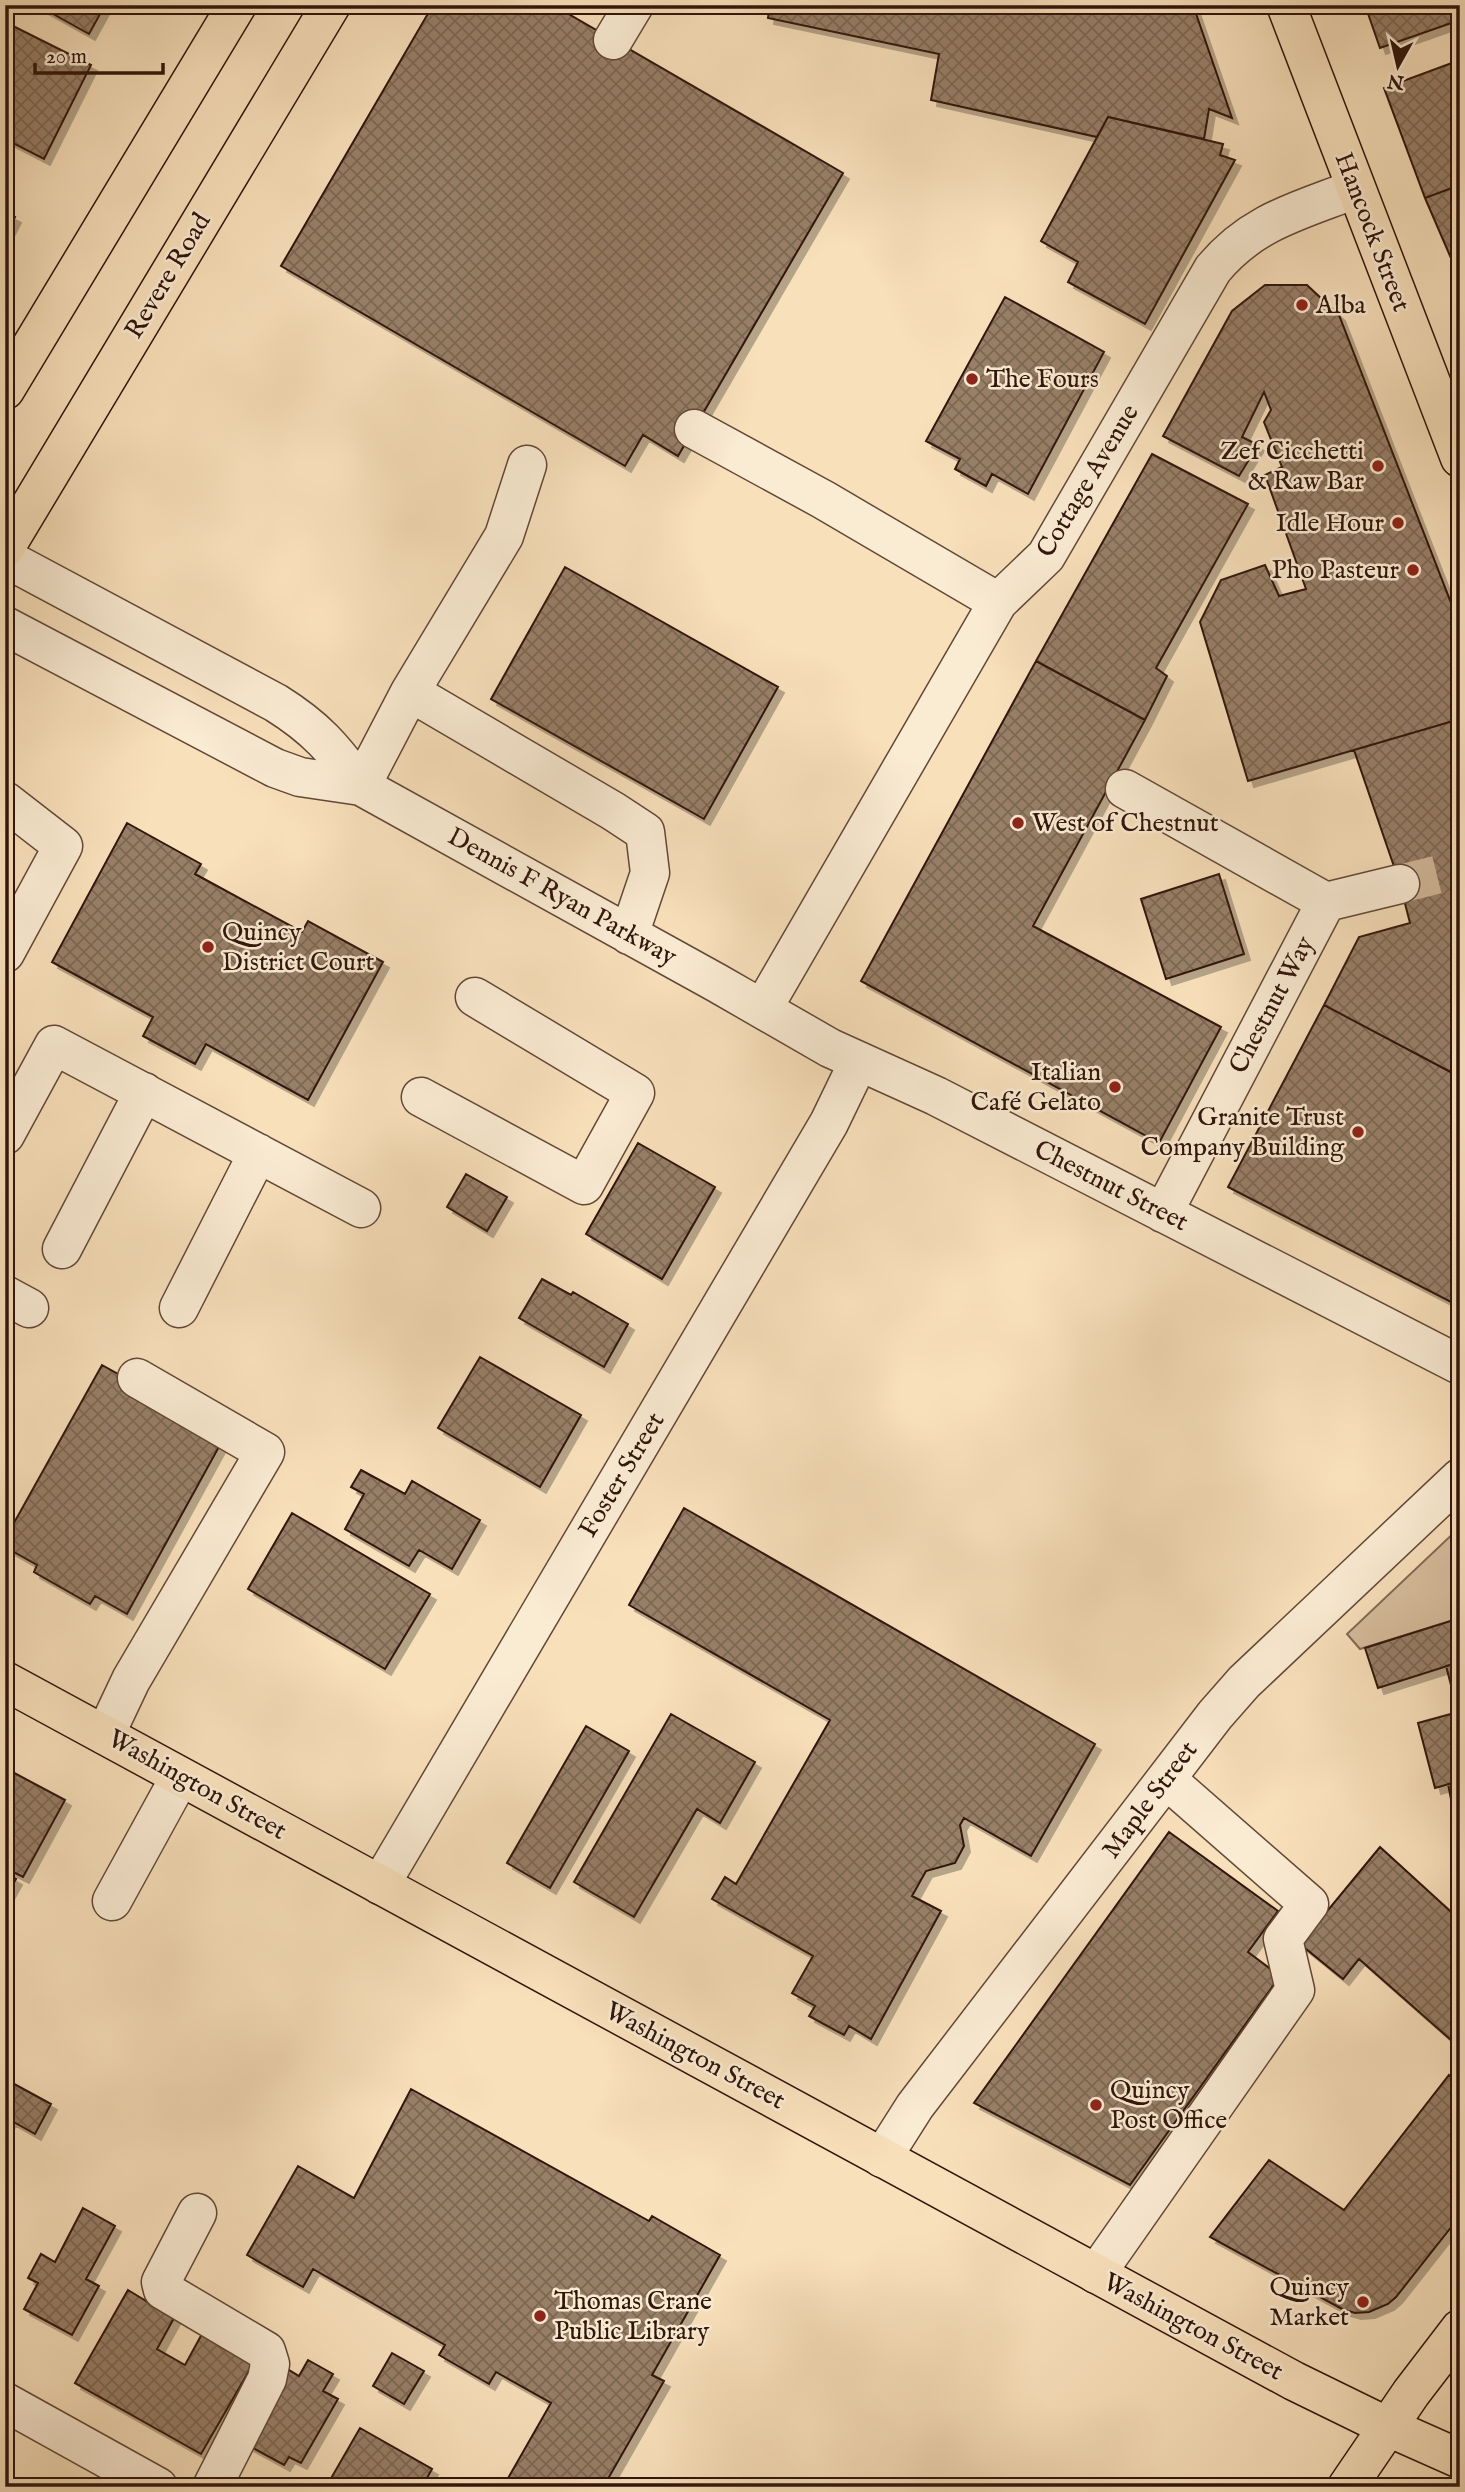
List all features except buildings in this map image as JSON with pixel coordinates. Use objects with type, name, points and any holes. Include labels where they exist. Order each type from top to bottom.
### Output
[{"type":"main road","points":[[5,390],[237,5]]},
{"type":"main road","name":"Revere Road","points":[[5,548],[331,5]]},
{"type":"main road","name":"Hancock Street","points":[[1286,5],[1460,458]]},
{"type":"main road","name":"Washington Street","points":[[5,1681],[1294,2381],[1388,2427]]},
{"type":"main road","points":[[1348,2487],[1460,2329]]},
{"type":"main road","points":[[1388,2427],[1460,2459]]},
{"type":"street","points":[[613,40],[634,5]]},
{"type":"street","name":"Cottage Avenue","points":[[762,1008],[998,602],[1046,556],[1199,292],[1228,251],[1266,224],[1355,189]]},
{"type":"street","points":[[694,429],[824,500],[998,602]]},
{"type":"street","points":[[361,786],[410,692],[504,537],[527,465]]},
{"type":"street","name":"Dennis F Ryan Parkway","points":[[5,558],[276,702],[323,737],[361,786]]},
{"type":"street","name":"Dennis F Ryan Parkway","points":[[5,626],[248,756],[300,777],[361,786],[762,1008]]},
{"type":"street","points":[[410,692],[645,832],[650,873],[629,934]]},
{"type":"street","points":[[1125,789],[1326,902],[1400,884]]},
{"type":"street","points":[[5,801],[64,846],[5,953]]},
{"type":"street","name":"Chestnut Way","points":[[1163,1213],[1326,902]]},
{"type":"street","points":[[421,1097],[584,1185],[635,1093],[475,997]]},
{"type":"street","name":"Chestnut Street","points":[[762,1008],[859,1063],[936,1096],[1460,1365]]},
{"type":"street","points":[[5,1135],[54,1045],[360,1208]]},
{"type":"street","name":"Foster Street","points":[[380,1885],[829,1124],[859,1063]]},
{"type":"street","points":[[62,1249],[144,1092]]},
{"type":"street","points":[[178,1308],[258,1153]]},
{"type":"street","points":[[105,1735],[131,1679],[265,1452],[137,1378]]},
{"type":"street","name":"Maple Street","points":[[882,2158],[915,2106],[1215,1715],[1244,1682],[1460,1478]]},
{"type":"street","points":[[112,1901],[180,1777]]},
{"type":"street","points":[[1096,2274],[1295,1990],[1283,1940],[1308,1904],[1166,1779]]},
{"type":"street","points":[[197,2213],[161,2281],[163,2290],[266,2351],[270,2364],[267,2379],[212,2487]]},
{"type":"street","points":[[5,2402],[158,2487]]},
{"type":"shaded area","points":[[1460,1527],[1460,1618],[1360,1649],[1347,1634]]},
{"type":"tunnel","points":[[1400,884],[1460,869]]},
{"type":"place","name":"Alba","points":[[1302,305]]},
{"type":"place","name":"The Fours","points":[[972,379]]},
{"type":"place","name":"Zef Cicchetti & Raw Bar","points":[[1378,466]]},
{"type":"place","name":"Idle Hour","points":[[1398,523]]},
{"type":"place","name":"Pho Pasteur","points":[[1413,570]]},
{"type":"place","name":"West of Chestnut","points":[[1018,823]]},
{"type":"place","name":"Quincy District Court","points":[[208,947]]},
{"type":"place","name":"Italian Café Gelato","points":[[1115,1087]]},
{"type":"place","name":"Granite Trust Company Building","points":[[1358,1132]]},
{"type":"place","name":"Quincy Post Office","points":[[1096,2105]]},
{"type":"place","name":"Quincy Market","points":[[1363,2302]]},
{"type":"place","name":"Thomas Crane Public Library","points":[[540,2316]]}]
